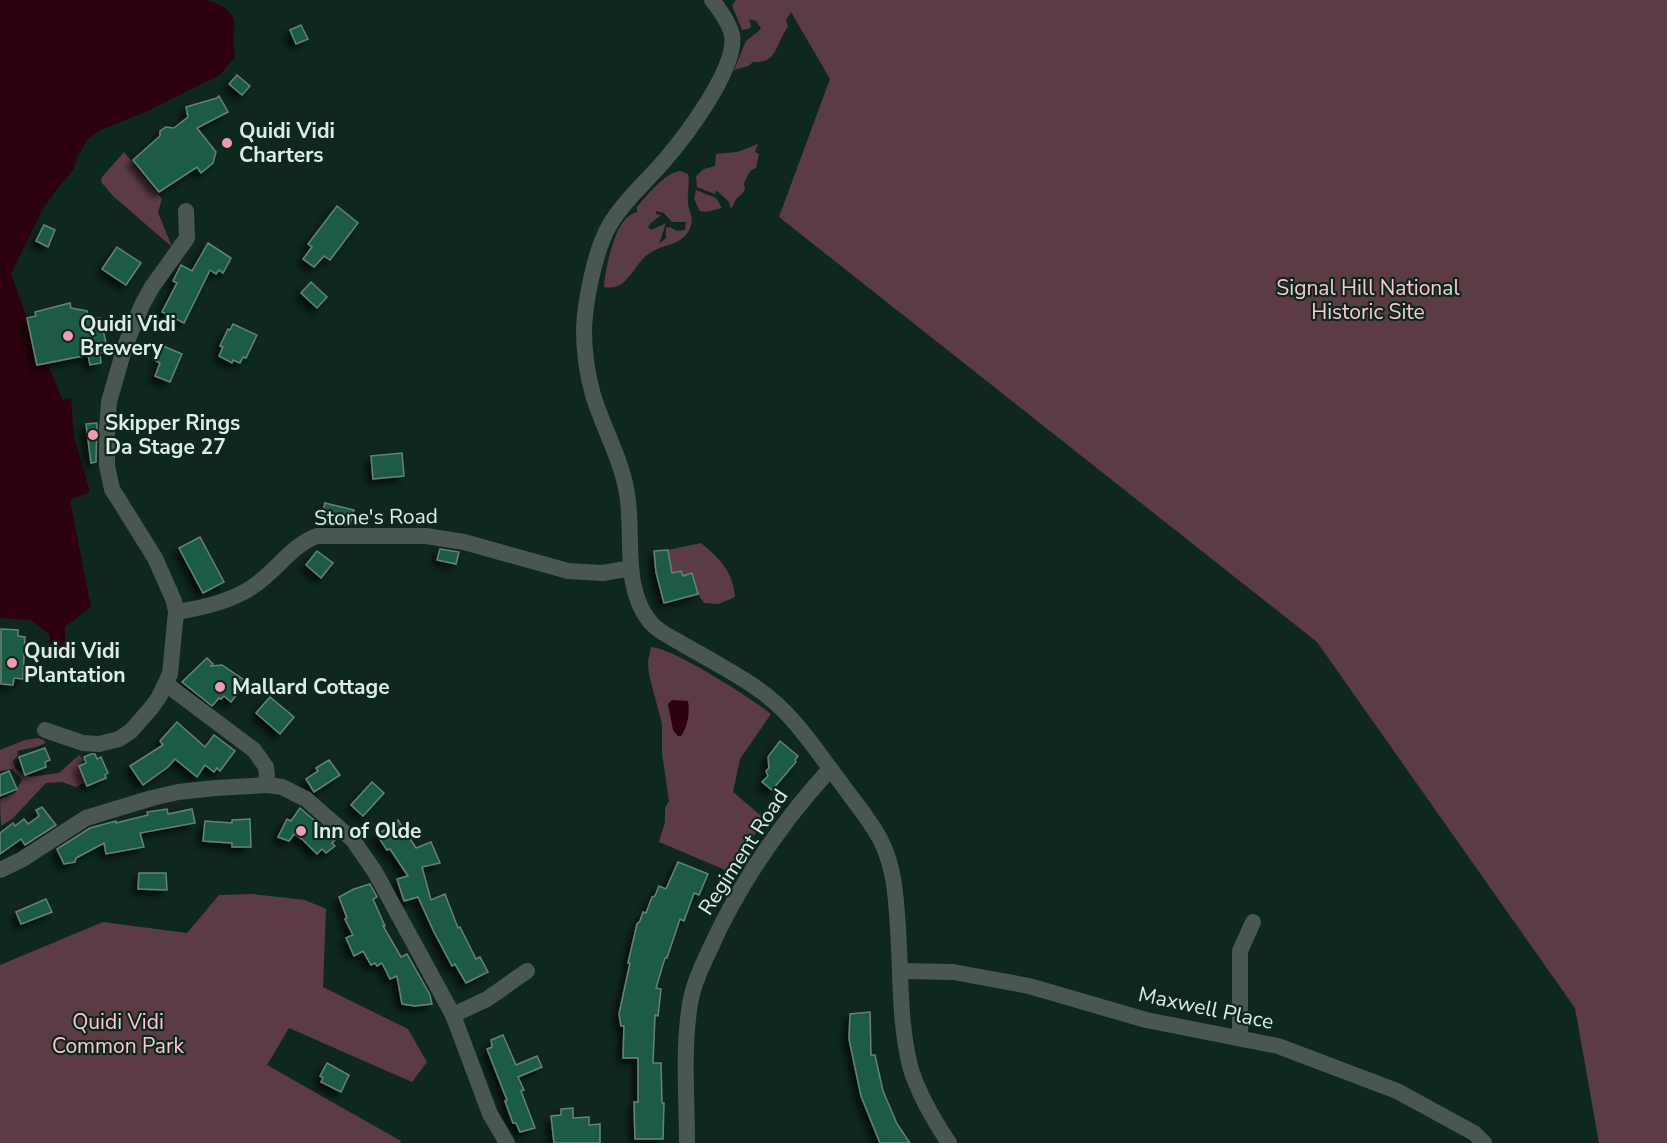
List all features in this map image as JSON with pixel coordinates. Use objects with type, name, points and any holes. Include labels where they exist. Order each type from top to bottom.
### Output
[{"type":"street","points":[[712,0],[722,12],[732,34],[727,66],[713,93],[686,134],[621,208],[609,225],[594,267],[587,304],[584,341],[589,378],[593,395],[622,470],[628,499],[631,568],[635,594],[641,609],[653,626],[776,703],[813,744],[873,827],[888,858],[895,894],[903,1027],[911,1070],[931,1115],[949,1143]]},
{"type":"street","points":[[45,730],[83,744],[99,744],[119,739],[131,731],[145,716],[170,674],[176,612],[168,586],[155,558],[112,489],[107,466],[107,429],[110,402],[125,346],[152,286],[187,238],[186,211]]},
{"type":"street","name":"Stone's Road","points":[[176,612],[193,609],[244,592],[256,585],[306,540],[318,536],[426,536],[465,542],[568,571],[603,573],[631,568]]},
{"type":"street","points":[[166,684],[254,750],[266,767],[268,784]]},
{"type":"street","name":"Regiment Road","points":[[687,1143],[687,1032],[689,1010],[697,980],[716,936],[748,878],[780,828],[830,769]]},
{"type":"street","points":[[0,870],[21,860],[86,818],[178,792],[268,784],[306,799],[353,840],[375,872],[453,1015],[490,1114],[507,1143]]},
{"type":"street","points":[[1240,1038],[1240,951],[1253,922]]},
{"type":"street","points":[[453,1015],[487,999],[527,971]]},
{"type":"street","name":"Maxwell Place","points":[[901,971],[953,972],[1029,986],[1146,1020],[1278,1046],[1397,1091],[1473,1133],[1484,1143]]},
{"type":"green space","name":"Signal Hill National Historic Site","points":[[736,0],[1667,0],[1667,1143],[1599,1143],[1575,1008],[1317,642],[779,217],[830,79],[791,12],[786,20],[788,27],[772,56],[767,60],[753,62],[734,70],[746,41],[761,29],[756,21],[749,19],[751,27],[742,30],[732,5]]},
{"type":"green space","points":[[758,144],[755,152],[759,154],[756,168],[750,171],[744,183],[745,189],[731,209],[729,202],[716,190],[715,194],[697,187],[696,176],[704,169],[715,166],[716,154],[737,152]]},
{"type":"green space","points":[[124,152],[162,199],[158,212],[172,247],[113,196],[101,182],[102,177]]},
{"type":"green space","points":[[675,172],[688,174],[688,203],[692,220],[688,232],[674,243],[650,253],[619,285],[604,287],[608,260],[619,229],[629,216],[637,212],[637,207],[651,191]],"holes":[[[656,211],[664,213],[672,222],[686,222],[685,230],[677,231],[670,227],[666,228],[666,238],[659,244],[666,223],[651,230],[648,227],[661,215],[656,214]]]},
{"type":"green space","points":[[696,190],[716,198],[722,208],[706,212],[700,211],[694,199]]},
{"type":"green space","points":[[701,543],[714,554],[728,572],[735,597],[719,604],[704,603],[698,594],[692,574],[683,576],[681,571],[672,573],[668,550]]},
{"type":"green space","points":[[651,647],[694,665],[731,686],[771,714],[740,759],[733,792],[765,819],[730,872],[659,842],[665,822],[665,808],[669,801],[662,753],[662,724],[649,675],[648,661]]},
{"type":"green space","points":[[38,738],[44,740],[45,743],[17,751],[18,755],[13,761],[16,769],[29,777],[59,773],[79,755],[84,760],[79,766],[86,782],[76,787],[62,782],[46,783],[12,819],[1,826],[0,799],[15,793],[22,780],[12,769],[0,771],[0,750],[25,740]]},
{"type":"green space","name":"Quidi Vidi Common Park","points":[[251,894],[305,900],[326,909],[323,987],[408,1029],[427,1062],[412,1082],[289,1028],[267,1065],[401,1141],[400,1143],[0,1143],[0,965],[103,922],[187,933],[219,895]]},
{"type":"shaded area","points":[[0,0],[207,0],[228,10],[234,21],[235,57],[220,75],[150,110],[101,130],[87,140],[76,160],[74,169],[43,209],[11,274],[27,318],[37,365],[47,363],[63,400],[71,398],[74,436],[90,492],[70,500],[91,607],[65,627],[65,647],[50,645],[49,634],[30,620],[0,618]]},
{"type":"shaded area","points":[[672,700],[688,701],[688,719],[681,736],[673,730],[668,704]]},
{"type":"building","points":[[301,25],[308,39],[296,44],[290,30]]},
{"type":"building","points":[[237,75],[250,86],[242,95],[229,84]]},
{"type":"building","points":[[219,96],[228,112],[197,128],[216,152],[213,163],[201,173],[197,167],[159,192],[133,160],[160,136],[160,131],[166,127],[174,128],[188,117],[186,107]]},
{"type":"building","points":[[337,206],[358,223],[330,260],[324,256],[314,267],[303,259],[312,247],[308,244]]},
{"type":"building","points":[[44,225],[55,230],[48,247],[36,241]]},
{"type":"building","points":[[208,243],[231,258],[223,273],[219,270],[216,274],[210,270],[184,323],[162,312],[177,283],[173,281],[181,265],[192,271]]},
{"type":"building","points":[[117,247],[141,263],[126,285],[102,269]]},
{"type":"building","points":[[311,282],[327,297],[317,308],[301,293]]},
{"type":"building","name":"Quidi Vidi Brewery","points":[[70,303],[71,308],[87,311],[90,320],[100,318],[108,351],[100,353],[101,363],[90,365],[88,355],[37,365],[27,318],[36,316],[35,312]]},
{"type":"building","points":[[233,324],[257,335],[246,358],[243,357],[240,363],[233,360],[232,363],[219,356],[223,347],[220,346]]},
{"type":"building","points":[[163,346],[182,354],[170,382],[155,376],[160,363],[156,361]]},
{"type":"building","name":"Skipper Rings Da Stage 27","points":[[97,423],[96,462],[91,463],[86,424]]},
{"type":"building","points":[[402,453],[404,476],[373,479],[371,456]]},
{"type":"building","points":[[325,503],[354,510],[350,525],[326,524],[327,519],[321,518]]},
{"type":"building","points":[[200,537],[224,582],[203,593],[179,548]]},
{"type":"building","points":[[440,549],[459,552],[456,564],[437,560]]},
{"type":"building","points":[[668,550],[672,573],[681,571],[683,576],[692,573],[698,594],[664,603],[656,572],[654,551]]},
{"type":"building","points":[[317,551],[333,563],[321,578],[306,565]]},
{"type":"building","name":"Quidi Vidi Plantation","points":[[1,629],[18,630],[18,636],[25,637],[23,679],[14,678],[13,685],[1,684]]},
{"type":"building","name":"Mallard Cottage","points":[[207,658],[213,664],[211,666],[222,665],[247,682],[231,702],[224,696],[212,706],[182,682]]},
{"type":"building","points":[[270,697],[294,717],[280,734],[256,713]]},
{"type":"building","points":[[177,722],[205,747],[214,735],[235,751],[220,771],[217,768],[214,772],[205,765],[197,777],[175,759],[143,785],[130,766],[163,745],[160,741]]},
{"type":"building","points":[[780,741],[798,756],[796,762],[772,790],[762,782],[768,776],[766,771],[769,768],[768,757]]},
{"type":"building","points":[[45,748],[50,760],[45,762],[46,767],[25,775],[19,757]]},
{"type":"building","points":[[95,754],[97,759],[101,757],[108,773],[105,775],[106,778],[87,786],[79,766],[86,763],[84,757]]},
{"type":"building","points":[[329,760],[340,775],[314,792],[306,779],[318,771],[316,768]]},
{"type":"building","points":[[9,771],[17,789],[0,796],[0,775]]},
{"type":"building","points":[[372,782],[384,793],[363,816],[351,805]]},
{"type":"building","points":[[42,807],[56,825],[25,845],[21,839],[0,854],[0,833],[13,823],[15,826],[24,819],[28,824],[39,816],[36,810]]},
{"type":"building","name":"Inn of Olde","points":[[300,808],[336,839],[332,843],[335,846],[326,853],[322,849],[317,854],[294,834],[289,841],[278,837],[287,819],[291,821]]},
{"type":"building","points":[[167,809],[168,814],[192,809],[195,823],[140,833],[144,847],[106,854],[104,843],[76,858],[75,862],[64,864],[57,849],[90,828],[148,815],[147,812]]},
{"type":"building","points":[[250,819],[251,847],[232,847],[232,843],[203,841],[205,821],[232,823],[232,820]]},
{"type":"building","points":[[398,820],[416,848],[431,842],[440,863],[422,867],[431,900],[445,894],[458,928],[460,927],[476,959],[480,957],[488,972],[466,983],[455,964],[452,966],[418,897],[404,901],[397,879],[408,876],[390,849],[387,850],[377,835]]},
{"type":"building","points":[[678,862],[708,874],[699,895],[694,893],[684,921],[680,919],[656,988],[661,989],[658,1016],[655,1015],[653,1063],[661,1063],[662,1103],[664,1103],[663,1139],[635,1139],[634,1102],[638,1102],[638,1058],[623,1058],[624,1026],[621,1026],[619,1014],[637,924],[643,912],[646,913],[659,886],[666,889]]},
{"type":"building","points":[[139,873],[166,873],[167,890],[138,889]]},
{"type":"building","points":[[370,884],[377,897],[373,899],[385,926],[383,926],[401,957],[407,954],[430,995],[432,1004],[415,1006],[402,1004],[397,976],[390,979],[382,963],[377,966],[375,963],[371,965],[363,951],[354,956],[346,938],[353,935],[345,919],[347,918],[339,897]]},
{"type":"building","points":[[46,899],[52,912],[21,924],[16,912]]},
{"type":"building","points":[[870,1012],[871,1055],[875,1055],[883,1091],[897,1124],[910,1143],[880,1143],[861,1096],[849,1039],[850,1014]]},
{"type":"building","points":[[503,1035],[516,1065],[537,1056],[542,1067],[518,1077],[535,1128],[520,1132],[516,1123],[513,1123],[505,1101],[507,1100],[487,1049],[492,1047],[491,1040]]},
{"type":"building","points":[[327,1063],[349,1075],[341,1092],[321,1082],[323,1078],[320,1076]]},
{"type":"building","points":[[573,1108],[573,1118],[589,1117],[589,1125],[600,1124],[600,1143],[554,1143],[551,1116],[561,1115],[561,1109]]},
{"type":"place","name":"Quidi Vidi Charters","points":[[227,143]]},
{"type":"place","name":"Quidi Vidi Brewery","points":[[68,336]]},
{"type":"place","name":"Skipper Rings Da Stage 27","points":[[93,435]]},
{"type":"place","name":"Quidi Vidi Plantation","points":[[12,663]]},
{"type":"place","name":"Mallard Cottage","points":[[220,687]]},
{"type":"place","name":"Inn of Olde","points":[[301,831]]}]
